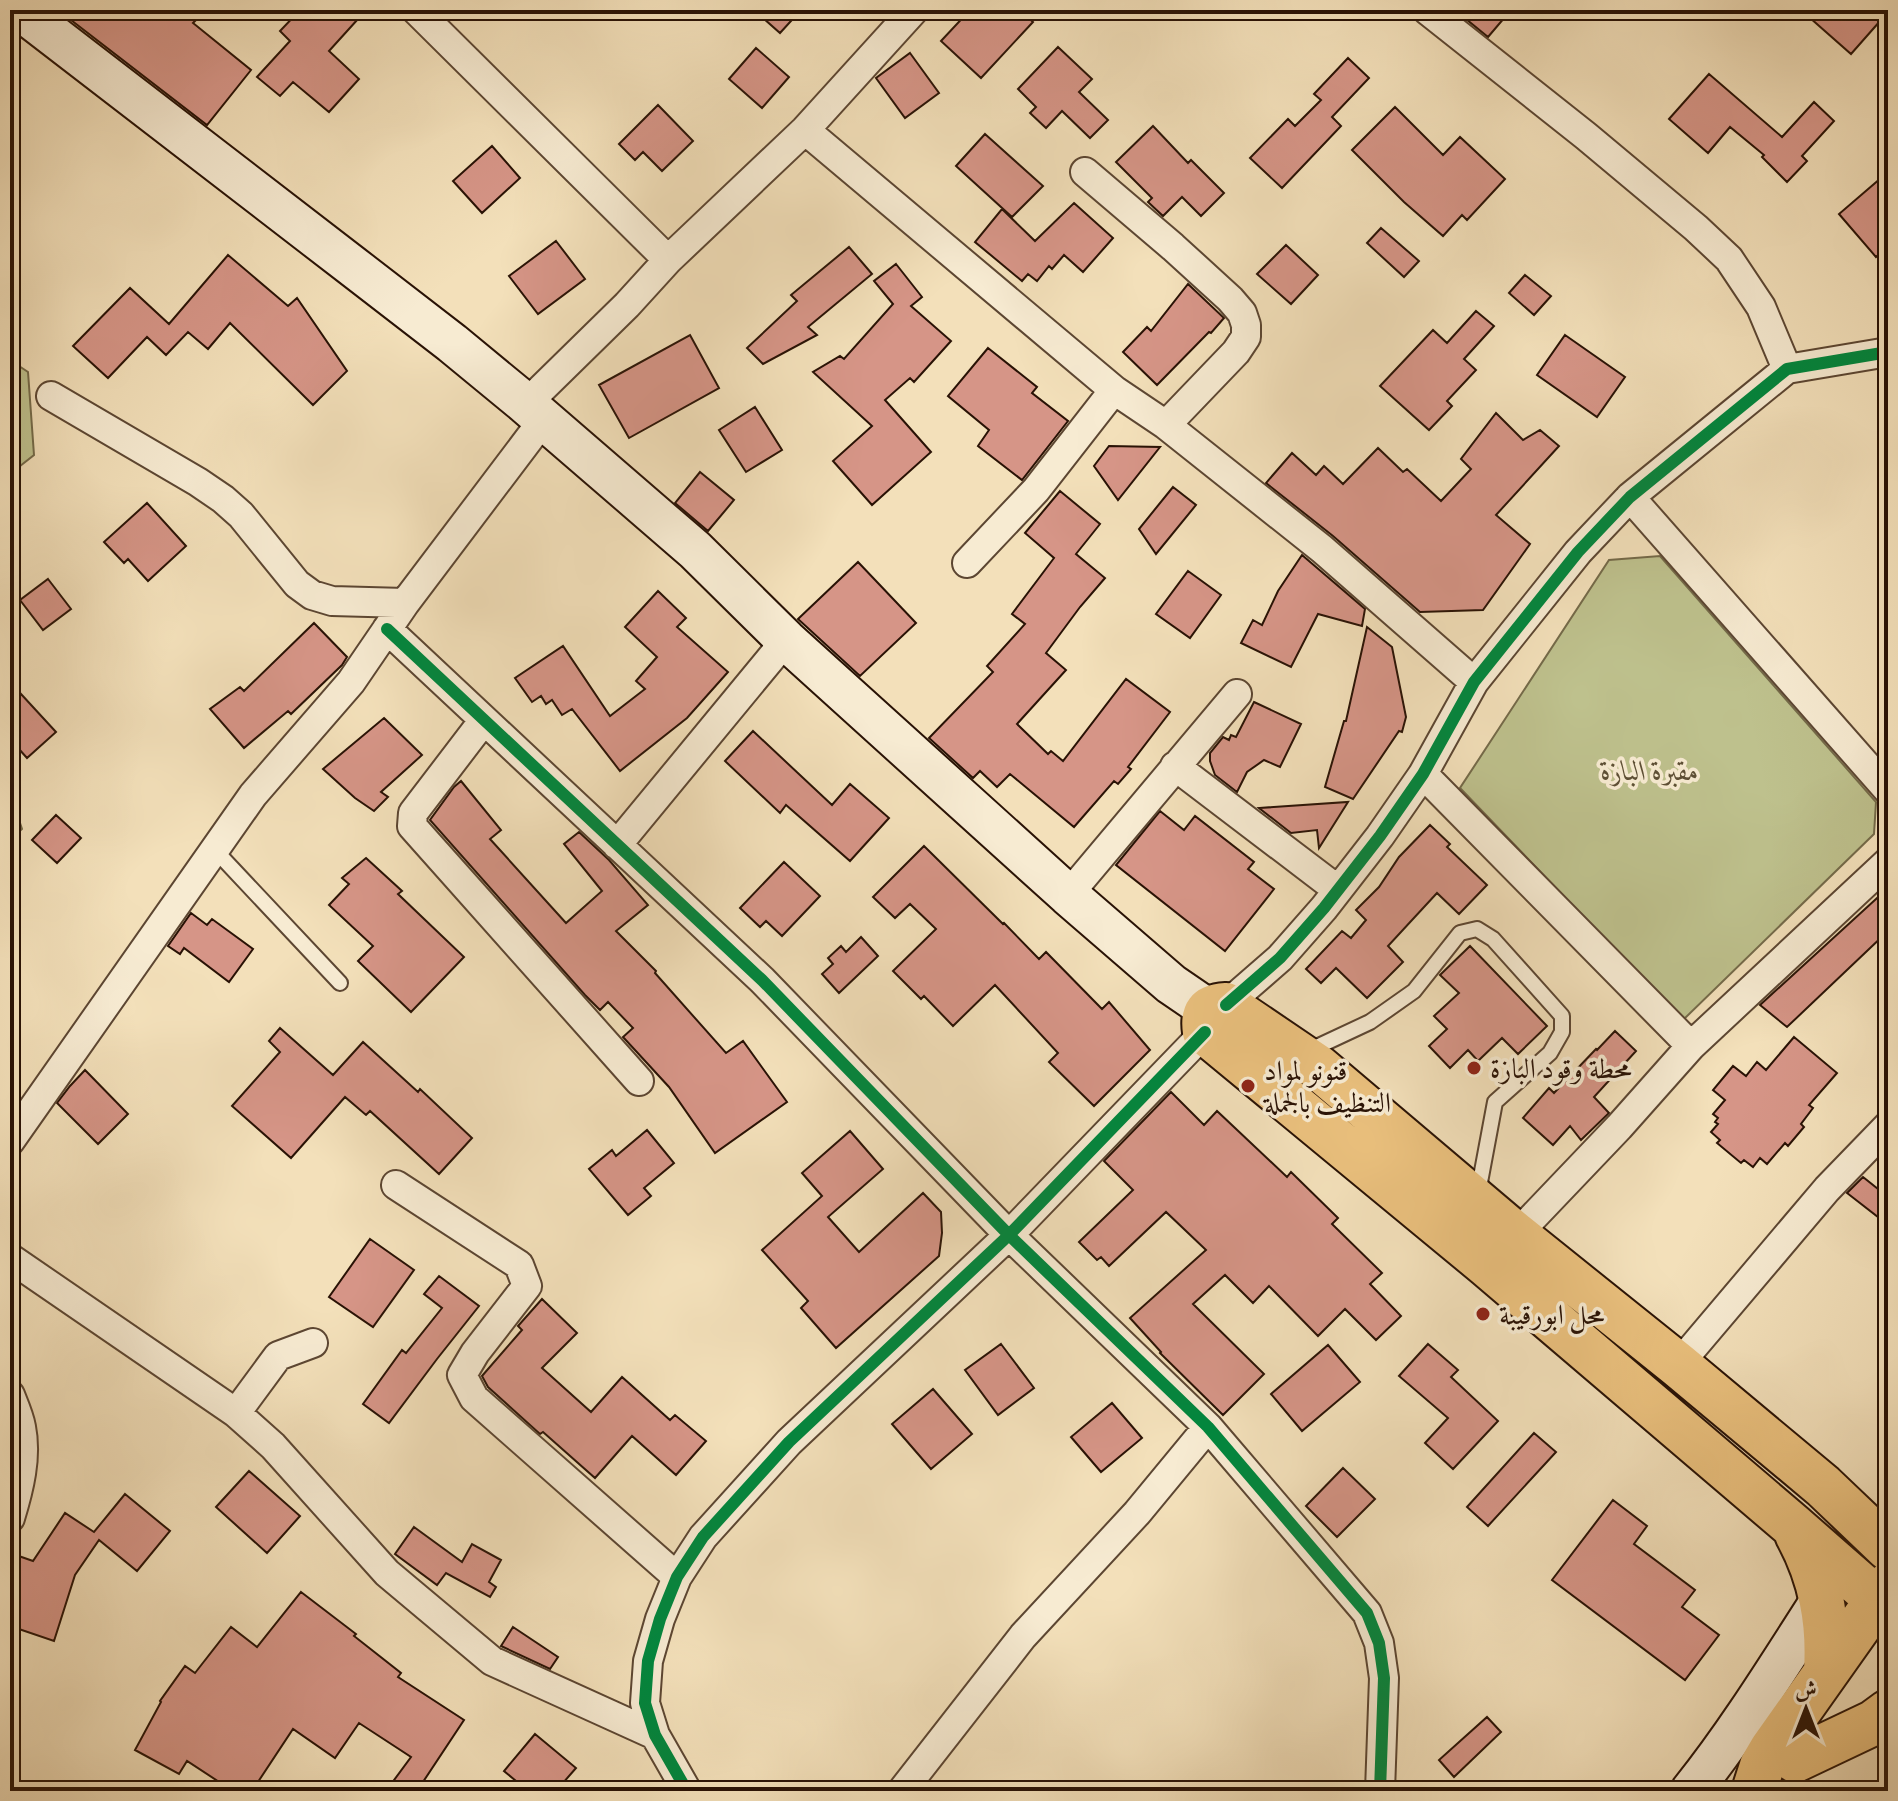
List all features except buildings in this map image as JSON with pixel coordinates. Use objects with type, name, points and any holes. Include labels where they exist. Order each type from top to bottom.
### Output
[{"type":"main road","points":[[20,10],[376,284],[535,412],[695,550],[786,640],[1068,895],[1171,984],[1501,1250],[1792,1525],[1885,1606]]},
{"type":"main road","points":[[1213,1016],[1300,1055],[1319,1068],[1476,1202],[1501,1250],[1678,1365],[1823,1486],[1888,1548]]},
{"type":"main road","points":[[1823,1486],[1849,1496],[1888,1501]]},
{"type":"main road","points":[[1792,1525],[1815,1573],[1822,1599],[1826,1623],[1826,1671]]},
{"type":"main road","points":[[1691,1791],[1760,1695],[1822,1599]]},
{"type":"main road","points":[[1756,1791],[1762,1766],[1826,1671],[1885,1606]]},
{"type":"main road","points":[[1795,1760],[1885,1606]]},
{"type":"main road","points":[[1756,1791],[1795,1760],[1873,1723],[1888,1712]]},
{"type":"street","points":[[416,10],[668,260]]},
{"type":"street","points":[[10,1141],[253,795],[351,682],[535,412],[668,260],[805,130],[914,10]]},
{"type":"street","points":[[1427,10],[1586,136],[1729,259],[1761,307],[1787,369]]},
{"type":"street","points":[[805,130],[1114,390],[1166,425],[1322,549],[1474,682]]},
{"type":"street","points":[[1085,172],[1230,299],[1242,313],[1246,325],[1246,337],[1236,352],[1166,425]]},
{"type":"street","points":[[687,1791],[655,1735],[645,1703],[648,1661],[660,1619],[677,1577],[703,1537],[789,1442],[1009,1235],[1213,1016],[1280,958],[1380,836],[1423,774],[1474,682],[1578,552],[1630,497],[1787,369],[1888,352]]},
{"type":"street","points":[[967,563],[1036,490],[1114,390]]},
{"type":"street","points":[[51,396],[223,499],[241,515],[297,584],[312,595],[332,601],[405,603]]},
{"type":"street","points":[[1630,497],[1888,790]]},
{"type":"street","points":[[387,629],[762,980],[1009,1235],[1208,1427],[1367,1613],[1379,1643],[1384,1678],[1380,1791]]},
{"type":"street","points":[[617,845],[786,640]]},
{"type":"street","points":[[1068,895],[1237,694]]},
{"type":"street","points":[[484,720],[413,813],[412,826],[639,1081]]},
{"type":"street","points":[[1175,766],[1338,890]]},
{"type":"street","points":[[1423,774],[1691,1046]]},
{"type":"street","points":[[1501,1250],[1619,1127],[1691,1046],[1888,862]]},
{"type":"street","points":[[1678,1365],[1827,1189],[1888,1126]]},
{"type":"street","points":[[396,1185],[519,1265],[527,1286],[475,1353],[462,1375],[474,1398],[677,1577]]},
{"type":"street","points":[[10,1258],[236,1413],[273,1446],[387,1573],[492,1661],[655,1735]]},
{"type":"street","points":[[236,1413],[278,1356],[313,1343]]},
{"type":"street","points":[[10,1395],[21,1427],[23,1462],[10,1518]]},
{"type":"street","points":[[902,1791],[1023,1636],[1137,1513],[1208,1427]]},
{"type":"lane","points":[[214,849],[340,983]]},
{"type":"lane","points":[[1300,1055],[1370,1022],[1414,991],[1460,933],[1477,929],[1493,939],[1562,1016],[1562,1032],[1550,1053],[1495,1102],[1476,1202]]},
{"type":"green space","points":[[10,360],[28,372],[34,455],[10,474]]},
{"type":"green space","name":"مقبرة البازة","points":[[1660,556],[1876,802],[1874,834],[1683,1020],[1460,788],[1609,560]]},
{"type":"green space","points":[[10,793],[22,829],[10,840]]},
{"type":"cycle path","points":[[1226,1005],[1280,958],[1324,908],[1423,774],[1474,682],[1578,552],[1630,497],[1787,369],[1888,352]]},
{"type":"cycle path","points":[[387,629],[762,980],[1009,1235],[1208,1427],[1367,1613],[1379,1643],[1384,1678],[1380,1791]]},
{"type":"cycle path","points":[[687,1791],[655,1735],[645,1703],[648,1661],[660,1619],[677,1577],[703,1537],[789,1442],[1009,1235],[1205,1032]]},
{"type":"place","name":"محطة وقود البازة","points":[[1474,1068]]},
{"type":"place","name":"قنونو لمواد التنظيف بالجملة","points":[[1248,1086]]},
{"type":"place","name":"محل ابورقيبة","points":[[1483,1314]]}]
